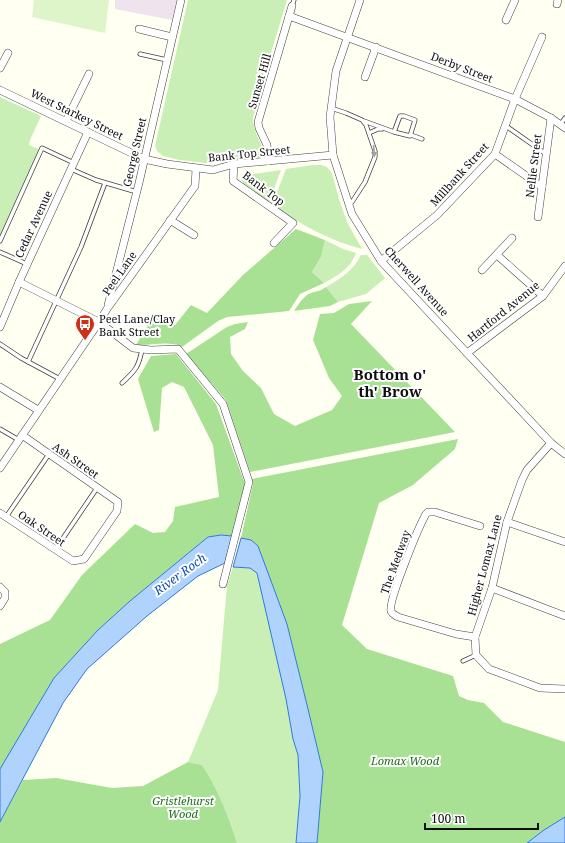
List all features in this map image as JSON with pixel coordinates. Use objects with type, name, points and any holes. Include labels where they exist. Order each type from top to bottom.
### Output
[{"type":"street","name":"George Street","points":[[107,309],[144,159],[180,0]]},
{"type":"street","name":"Cherwell Avenue","points":[[360,0],[336,72],[330,117],[333,155],[352,214],[381,261],[551,443],[565,454]]},
{"type":"street","points":[[506,20],[515,0]]},
{"type":"street","name":"Sunset Hill","points":[[269,161],[266,142],[259,128],[258,122],[293,3]]},
{"type":"street","name":"Derby Street","points":[[289,16],[347,36],[515,99],[562,126]]},
{"type":"street","points":[[139,29],[172,37]]},
{"type":"street","name":"Millbank Street","points":[[381,261],[437,215],[495,154],[515,99],[542,37]]},
{"type":"street","points":[[366,77],[376,47]]},
{"type":"street","points":[[0,68],[8,53]]},
{"type":"street","points":[[66,121],[89,74]]},
{"type":"street","name":"West Starkey Street","points":[[0,90],[144,159]]},
{"type":"street","name":"Nellie Street","points":[[538,217],[550,118]]},
{"type":"street","name":"Cedar Avenue","points":[[0,326],[88,132]]},
{"type":"street","points":[[495,154],[542,187]]},
{"type":"street","name":"Bank Top Street","points":[[144,159],[196,169],[213,170],[234,164],[333,155]]},
{"type":"street","name":"Bank Top","points":[[234,164],[233,181],[293,223],[274,243]]},
{"type":"street","name":"Peel Lane","points":[[0,468],[107,309],[195,186],[196,169]]},
{"type":"street","points":[[170,220],[194,235]]},
{"type":"street","points":[[482,270],[512,238]]},
{"type":"street","points":[[497,255],[543,296]]},
{"type":"street","name":"Hartford Avenue","points":[[467,353],[543,296],[565,266]]},
{"type":"street","points":[[19,282],[99,322],[133,348],[151,350],[178,349],[223,404],[249,482],[223,584]]},
{"type":"street","points":[[0,387],[38,410]]},
{"type":"street","name":"Ash Street","points":[[20,437],[48,454],[118,502],[117,511],[84,559],[73,562]]},
{"type":"street","name":"Higher Lomax Lane","points":[[476,654],[475,637],[492,588],[507,522],[527,470],[551,443]]},
{"type":"street","name":"The Medway","points":[[475,637],[456,634],[398,617],[390,610],[396,588],[428,512],[435,512],[480,526]]},
{"type":"street","name":"Oak Street","points":[[3,515],[73,562]]},
{"type":"street","points":[[507,522],[565,542]]},
{"type":"street","points":[[0,587],[5,592],[5,598],[0,606]]},
{"type":"street","points":[[492,588],[565,616]]},
{"type":"street","points":[[476,654],[489,669],[540,688],[565,689]]},
{"type":"lane","points":[[140,54],[167,60]]},
{"type":"lane","points":[[331,108],[385,130]]},
{"type":"lane","points":[[394,132],[399,118],[404,116],[415,120],[411,135]]},
{"type":"lane","points":[[562,126],[565,118]]},
{"type":"lane","points":[[349,204],[352,202],[365,182],[375,157],[375,151],[369,133],[363,121]]},
{"type":"lane","points":[[506,126],[546,154]]},
{"type":"lane","points":[[369,133],[378,129],[394,132],[408,137],[411,135],[422,139]]},
{"type":"lane","points":[[0,241],[42,148],[105,183],[136,192]]},
{"type":"lane","points":[[28,362],[81,247],[105,183]]},
{"type":"lane","points":[[0,252],[27,264]]},
{"type":"lane","points":[[0,344],[28,362],[60,379]]},
{"type":"lane","points":[[122,383],[136,370],[140,361],[142,349]]},
{"type":"lane","points":[[0,429],[20,437]]},
{"type":"lane","points":[[3,515],[48,454]]},
{"type":"lane","points":[[55,550],[97,488]]},
{"type":"lane","points":[[463,661],[476,654]]},
{"type":"shaded area","points":[[115,0],[177,0],[172,20],[115,9]]},
{"type":"green space","points":[[34,0],[109,0],[105,33],[32,17]]},
{"type":"green space","points":[[188,0],[287,0],[253,118],[253,123],[261,144],[263,155],[262,160],[205,163],[163,156],[157,151],[155,146]]},
{"type":"green space","points":[[0,97],[41,116],[29,145],[38,149],[39,152],[0,237]]},
{"type":"green space","points":[[313,165],[327,167],[332,173],[347,222],[362,249],[327,237],[293,219],[272,205],[286,169]]},
{"type":"green space","points":[[281,170],[269,202],[247,188],[241,176]]},
{"type":"green space","points":[[296,229],[325,240],[321,257],[312,272],[324,283],[300,294],[289,311],[227,317],[218,321],[182,347],[171,344],[136,345],[155,314],[175,325],[191,305],[207,313],[243,275]]},
{"type":"green space","points":[[325,240],[343,249],[356,253],[351,263],[347,267],[324,283],[312,272],[321,257]]},
{"type":"green space","points":[[361,255],[367,255],[385,278],[366,294],[338,302],[326,287],[351,270]]},
{"type":"green space","points":[[326,287],[338,302],[330,306],[294,311],[301,300],[306,296]]},
{"type":"green space","points":[[372,301],[351,324],[455,432],[250,472],[226,400],[186,354],[227,327],[248,322],[245,329],[230,337],[231,354],[243,371],[261,388],[274,414],[295,426],[332,410],[342,396],[329,378],[313,340],[320,314],[334,313],[349,304]]},
{"type":"green space","points":[[176,354],[216,404],[245,484],[232,536],[221,535],[208,537],[130,601],[98,630],[54,678],[0,769],[0,644],[50,620],[82,575],[135,524],[153,533],[165,532],[173,521],[175,507],[219,497],[213,445],[184,387],[172,382],[162,388],[159,430],[154,432],[138,379],[151,356]]},
{"type":"green space","name":"Lomax Wood","points":[[458,439],[455,449],[413,485],[379,503],[342,625],[367,649],[453,676],[459,696],[468,700],[484,703],[503,722],[565,742],[565,817],[527,843],[317,843],[323,772],[287,624],[258,546],[251,540],[241,538],[253,484],[252,479]]},
{"type":"green space","points":[[233,567],[250,568],[257,572],[286,699],[293,739],[298,755],[300,796],[296,843],[237,843],[222,802],[213,783],[202,765],[188,762],[218,690],[227,585]]},
{"type":"green space","name":"Gristlehurst Wood","points":[[188,762],[202,765],[213,783],[222,802],[237,843],[0,843],[0,822],[23,780],[56,778],[112,788],[143,786]]},
{"type":"water","name":"River Roch","points":[[221,535],[232,536],[225,563],[198,576],[147,616],[87,669],[63,703],[0,822],[0,769],[54,678],[98,630],[130,601],[208,537]]},
{"type":"water","points":[[241,538],[251,540],[258,546],[287,624],[323,772],[317,843],[296,843],[300,796],[298,755],[293,739],[286,699],[257,573],[250,568],[233,567]]},
{"type":"water","points":[[565,817],[565,843],[527,843],[544,830]]},
{"type":"place","name":"Peel Lane/Clay Bank Street","points":[[85,341]]},
{"type":"district","name":"Bottom o' th' Brow","points":[[390,382]]}]
